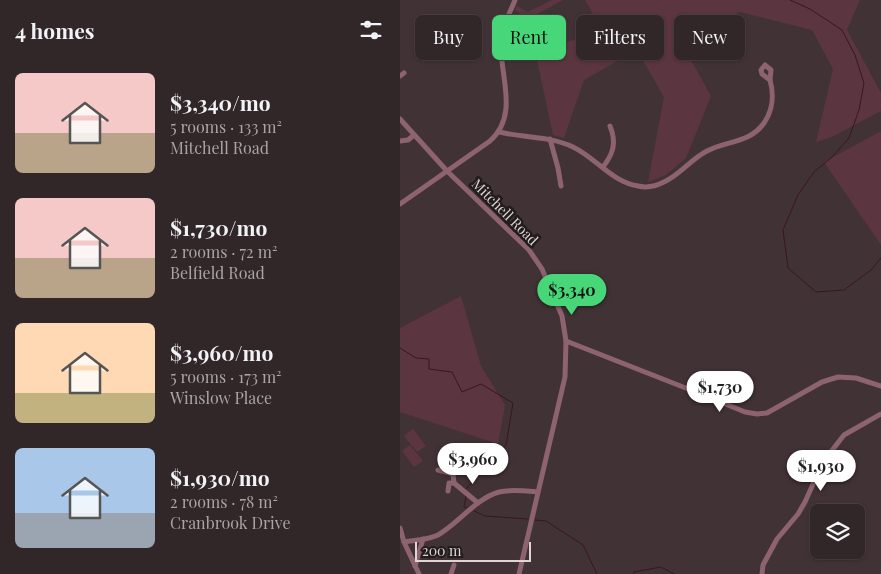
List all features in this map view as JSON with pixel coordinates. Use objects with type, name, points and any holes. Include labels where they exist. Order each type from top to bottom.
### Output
[{"type":"street","points":[[400,204],[490,141],[499,132],[505,120],[507,107],[501,39],[504,26],[515,0]]},
{"type":"street","points":[[499,132],[550,139],[579,150],[628,184],[649,186],[663,183],[708,150],[740,140],[756,132],[763,124],[770,109],[772,97],[770,80]]},
{"type":"street","name":"Mitchell Road","points":[[400,119],[447,171],[518,238],[534,258],[559,307],[563,322],[566,341],[563,389],[548,444],[519,574]]},
{"type":"street","points":[[603,167],[613,150],[614,137],[610,126]]},
{"type":"street","points":[[400,141],[408,140],[414,135]]},
{"type":"street","points":[[550,139],[561,186]]},
{"type":"street","points":[[566,341],[745,412],[757,414],[767,413],[822,382],[838,377],[856,378],[881,386]]},
{"type":"street","points":[[762,574],[763,565],[777,539],[798,514],[823,462],[844,435],[881,414]]},
{"type":"street","points":[[468,465],[460,465],[453,474],[454,483],[478,503]]},
{"type":"street","points":[[438,470],[453,474]]},
{"type":"street","points":[[448,491],[449,483],[454,483]]},
{"type":"street","points":[[404,542],[438,535],[478,503],[498,492],[517,490],[538,492]]},
{"type":"street","points":[[400,528],[404,542],[419,574]]},
{"type":"street","points":[[415,566],[423,539]]},
{"type":"street","points":[[451,574],[454,565]]},
{"type":"shaded area","points":[[552,0],[563,0],[535,15],[522,15],[515,10],[517,6],[528,12]]},
{"type":"shaded area","points":[[585,0],[860,0],[847,30],[881,93],[881,111],[832,137],[816,142],[833,69],[812,30],[740,12],[735,15],[674,15],[674,60],[691,60],[711,96],[686,158],[666,175],[648,182],[664,97],[643,60],[664,60],[664,15],[593,14]]},
{"type":"shaded area","points":[[576,37],[576,60],[619,60],[584,80],[564,138],[553,135],[537,60],[566,60],[566,42],[574,40]]},
{"type":"shaded area","points":[[881,131],[881,245],[824,162]]},
{"type":"shaded area","points":[[461,296],[481,366],[505,405],[498,444],[400,412],[400,328]]},
{"type":"shaded area","points":[[413,429],[426,446],[417,452],[404,436]]},
{"type":"shaded area","points":[[410,445],[423,461],[414,467],[402,451]]},
{"type":"waterway","points":[[790,0],[810,9],[842,30],[855,55],[864,83],[859,110],[849,138],[831,158],[814,172],[798,195],[783,230],[788,268],[816,292],[844,290],[871,270],[881,258]]},
{"type":"waterway","points":[[400,348],[416,358],[429,359],[429,369],[452,372],[462,392],[481,384],[513,403],[506,445],[466,489]]},
{"type":"waterway","points":[[466,496],[464,507],[467,508]]},
{"type":"waterway","points":[[474,511],[485,516],[528,519]]},
{"type":"waterway","points":[[535,520],[546,521],[583,545],[597,574]]},
{"type":"waterway","points":[[634,574],[634,572],[661,567],[674,574]]}]
